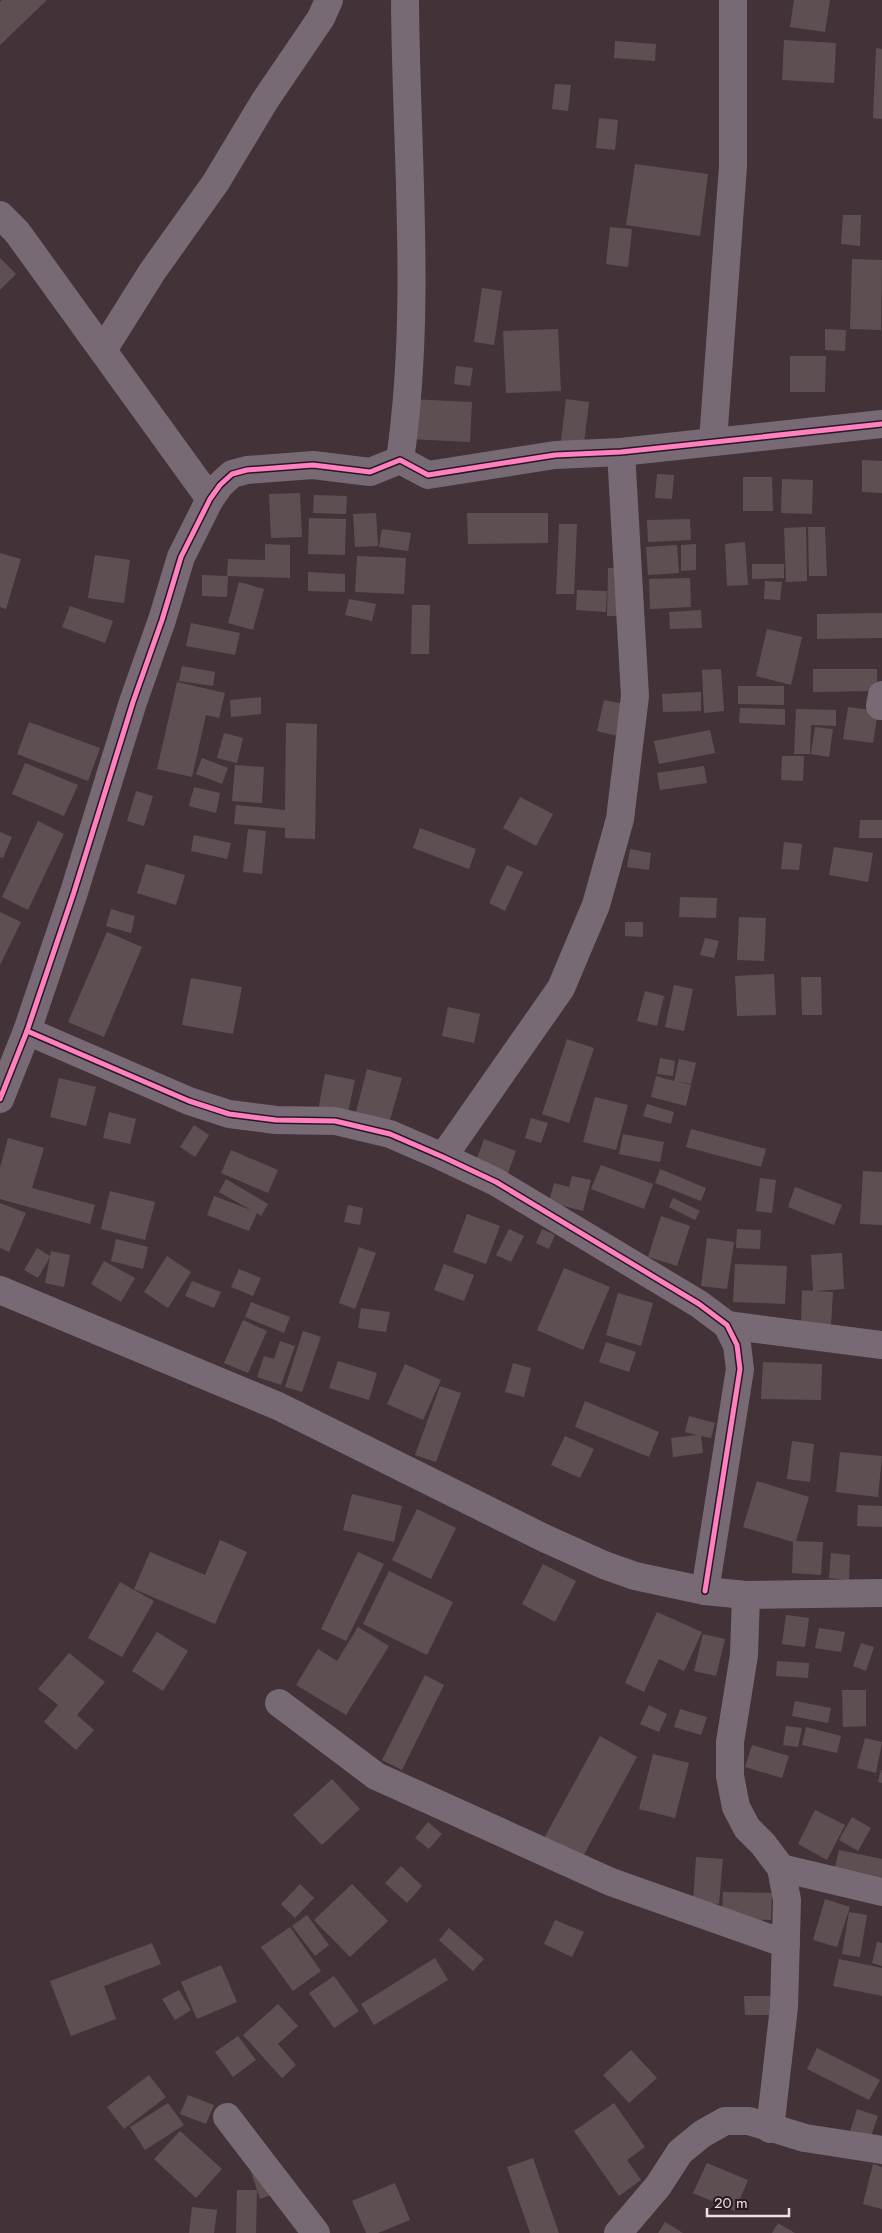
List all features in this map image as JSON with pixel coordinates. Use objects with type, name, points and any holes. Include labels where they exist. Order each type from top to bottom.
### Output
[{"type":"street","points":[[103,350],[152,272],[216,182],[264,102],[321,18],[329,0]]},
{"type":"street","points":[[400,460],[405,426],[412,324],[405,0]]},
{"type":"street","points":[[713,441],[733,166],[733,0]]},
{"type":"street","points":[[0,215],[17,232],[210,499]]},
{"type":"street","points":[[0,1099],[27,1031],[181,557],[210,499],[220,485],[232,474],[247,470],[313,465],[370,472],[400,460],[428,475],[554,455],[621,452],[882,424]]},
{"type":"street","points":[[443,1156],[561,988],[596,905],[620,819],[635,696],[621,452]]},
{"type":"street","points":[[27,1031],[189,1101],[229,1114],[276,1120],[335,1121],[390,1134],[443,1156],[496,1182],[609,1249],[699,1304],[727,1325],[736,1345],[740,1369],[705,1591]]},
{"type":"street","points":[[0,1290],[278,1406],[544,1538],[604,1565],[644,1578],[705,1591],[746,1594],[882,1593]]},
{"type":"street","points":[[727,1325],[882,1345]]},
{"type":"street","points":[[746,1594],[744,1655],[730,1742],[730,1776],[736,1807],[747,1828],[763,1844],[781,1868],[787,1900],[784,2007],[770,2129]]},
{"type":"street","points":[[280,1703],[376,1776],[611,1882],[786,1944]]},
{"type":"street","points":[[781,1868],[882,1892]]},
{"type":"street","points":[[227,2117],[316,2233]]},
{"type":"street","points":[[618,2233],[658,2186],[680,2152],[702,2134],[726,2121],[748,2121],[805,2138],[882,2150]]},
{"type":"building","points":[[2,0],[47,0],[0,45],[0,2]]},
{"type":"building","points":[[794,0],[830,0],[825,32],[790,27]]},
{"type":"building","points":[[784,40],[836,43],[834,83],[782,80]]},
{"type":"building","points":[[615,41],[656,44],[655,61],[614,58]]},
{"type":"building","points":[[876,48],[882,49],[882,119],[873,118]]},
{"type":"building","points":[[555,84],[571,85],[568,111],[552,109]]},
{"type":"building","points":[[599,118],[618,120],[615,150],[596,148]]},
{"type":"building","points":[[635,164],[708,174],[700,236],[626,225]]},
{"type":"building","points":[[843,215],[861,215],[860,246],[841,244]]},
{"type":"building","points":[[610,227],[632,229],[628,267],[606,264]]},
{"type":"building","points":[[0,258],[16,274],[0,290]]},
{"type":"building","points":[[852,259],[882,260],[881,330],[850,329]]},
{"type":"building","points":[[482,288],[502,291],[494,345],[474,342]]},
{"type":"building","points":[[558,329],[561,391],[506,393],[503,331]]},
{"type":"building","points":[[825,329],[846,330],[845,351],[825,350]]},
{"type":"building","points":[[790,356],[826,356],[825,392],[790,392]]},
{"type":"building","points":[[456,366],[473,368],[470,386],[454,384]]},
{"type":"building","points":[[410,399],[472,402],[470,442],[408,439]]},
{"type":"building","points":[[566,399],[589,402],[584,443],[561,441]]},
{"type":"building","points":[[862,460],[882,461],[882,493],[862,492]]},
{"type":"building","points":[[657,474],[674,475],[672,499],[655,498]]},
{"type":"building","points":[[743,477],[772,477],[773,511],[743,511]]},
{"type":"building","points":[[782,479],[813,480],[812,514],[781,513]]},
{"type":"building","points":[[300,493],[302,537],[271,538],[269,494]]},
{"type":"building","points":[[314,495],[347,496],[346,514],[313,513]]},
{"type":"building","points":[[376,513],[378,546],[355,547],[353,514]]},
{"type":"building","points":[[467,513],[548,513],[548,543],[468,544]]},
{"type":"building","points":[[309,518],[346,519],[345,555],[308,554]]},
{"type":"building","points":[[690,519],[691,540],[648,542],[647,520]]},
{"type":"building","points":[[559,524],[577,524],[574,594],[556,594]]},
{"type":"building","points":[[806,527],[807,581],[786,582],[784,528]]},
{"type":"building","points":[[808,527],[825,527],[827,576],[809,576]]},
{"type":"building","points":[[382,529],[411,533],[408,551],[379,547]]},
{"type":"building","points":[[745,542],[748,585],[727,586],[725,544]]},
{"type":"building","points":[[265,544],[290,545],[290,578],[228,576],[227,597],[202,596],[202,575],[227,576],[228,559],[265,560]]},
{"type":"building","points":[[696,544],[696,570],[681,571],[681,545]]},
{"type":"building","points":[[677,545],[679,573],[648,575],[646,547]]},
{"type":"building","points":[[0,553],[21,559],[6,609],[0,607]]},
{"type":"building","points":[[95,555],[130,560],[124,603],[88,598]]},
{"type":"building","points":[[357,556],[406,558],[404,594],[355,592]]},
{"type":"building","points":[[752,564],[784,564],[784,578],[752,579]]},
{"type":"building","points":[[608,568],[625,568],[624,616],[607,616]]},
{"type":"building","points":[[308,572],[345,574],[345,592],[308,591]]},
{"type":"building","points":[[690,578],[691,607],[650,609],[649,579]]},
{"type":"building","points":[[765,581],[782,582],[780,600],[764,599]]},
{"type":"building","points":[[239,582],[264,589],[253,630],[228,623]]},
{"type":"building","points":[[577,590],[607,591],[606,612],[576,610]]},
{"type":"building","points":[[349,599],[376,604],[372,621],[345,615]]},
{"type":"building","points":[[412,605],[430,605],[429,654],[411,654]]},
{"type":"building","points":[[70,606],[113,621],[105,643],[62,627]]},
{"type":"building","points":[[701,610],[702,628],[670,629],[669,612]]},
{"type":"building","points":[[882,613],[882,638],[817,639],[817,614]]},
{"type":"building","points":[[191,623],[240,633],[235,655],[186,646]]},
{"type":"building","points":[[767,629],[802,637],[791,685],[756,676]]},
{"type":"building","points":[[182,666],[215,672],[213,686],[179,681]]},
{"type":"building","points":[[721,669],[724,711],[704,713],[702,670]]},
{"type":"building","points":[[813,669],[877,669],[877,691],[813,692]]},
{"type":"building","points":[[177,682],[225,693],[219,718],[206,715],[192,777],[157,769]]},
{"type":"building","points":[[738,686],[784,686],[784,705],[738,704]]},
{"type":"building","points":[[701,692],[701,711],[663,712],[662,694]]},
{"type":"building","points":[[261,697],[261,714],[231,717],[230,700]]},
{"type":"building","points":[[604,700],[624,704],[617,736],[597,731]]},
{"type":"building","points":[[848,707],[878,711],[873,743],[843,739]]},
{"type":"building","points":[[740,708],[785,709],[785,725],[739,723]]},
{"type":"building","points":[[796,709],[836,710],[836,726],[811,725],[810,754],[794,754]]},
{"type":"building","points":[[29,722],[100,748],[88,781],[17,754]]},
{"type":"building","points":[[286,723],[317,724],[315,839],[285,838],[285,828],[234,824],[236,805],[285,810]]},
{"type":"building","points":[[815,727],[833,729],[829,757],[811,754]]},
{"type":"building","points":[[710,730],[715,753],[659,764],[654,741]]},
{"type":"building","points":[[224,733],[243,738],[237,763],[217,758]]},
{"type":"building","points":[[782,756],[804,756],[803,781],[781,780]]},
{"type":"building","points":[[202,758],[228,768],[222,784],[196,774]]},
{"type":"building","points":[[25,763],[78,785],[64,816],[12,794]]},
{"type":"building","points":[[235,765],[264,767],[262,803],[232,801]]},
{"type":"building","points":[[704,766],[707,783],[660,790],[657,773]]},
{"type":"building","points":[[194,787],[220,793],[216,813],[189,806]]},
{"type":"building","points":[[136,791],[153,796],[144,826],[127,821]]},
{"type":"building","points":[[520,797],[553,814],[536,846],[503,828]]},
{"type":"building","points":[[860,820],[882,820],[882,838],[859,838]]},
{"type":"building","points":[[38,821],[64,834],[28,910],[2,897]]},
{"type":"building","points":[[420,828],[476,849],[469,869],[413,848]]},
{"type":"building","points":[[248,829],[266,831],[262,874],[243,872]]},
{"type":"building","points":[[0,832],[12,837],[3,858],[0,857]]},
{"type":"building","points":[[194,835],[231,843],[227,859],[191,851]]},
{"type":"building","points":[[784,842],[802,844],[799,870],[781,869]]},
{"type":"building","points":[[834,847],[873,853],[868,882],[829,875]]},
{"type":"building","points":[[630,849],[651,853],[649,870],[627,867]]},
{"type":"building","points":[[146,864],[185,875],[176,905],[137,893]]},
{"type":"building","points":[[507,865],[523,872],[505,911],[489,903]]},
{"type":"building","points":[[680,897],[717,898],[716,918],[679,917]]},
{"type":"building","points":[[111,909],[135,916],[131,933],[106,926]]},
{"type":"building","points":[[0,912],[21,922],[0,965]]},
{"type":"building","points":[[739,917],[766,918],[764,961],[737,960]]},
{"type":"building","points":[[625,922],[643,922],[643,937],[625,936]]},
{"type":"building","points":[[107,932],[142,947],[104,1037],[68,1022]]},
{"type":"building","points":[[705,938],[719,941],[714,958],[700,955]]},
{"type":"building","points":[[774,974],[776,1015],[737,1016],[735,976]]},
{"type":"building","points":[[801,977],[821,977],[822,1015],[802,1015]]},
{"type":"building","points":[[191,978],[242,987],[233,1034],[182,1025]]},
{"type":"building","points":[[674,985],[693,989],[684,1031],[665,1027]]},
{"type":"building","points":[[645,991],[664,996],[657,1026],[637,1021]]},
{"type":"building","points":[[448,1007],[480,1014],[474,1043],[442,1036]]},
{"type":"building","points":[[567,1039],[594,1048],[569,1123],[542,1114]]},
{"type":"building","points":[[660,1058],[675,1061],[673,1076],[657,1074]]},
{"type":"building","points":[[679,1059],[696,1063],[691,1084],[677,1081],[691,1085],[686,1106],[651,1097],[656,1076],[674,1081]]},
{"type":"building","points":[[367,1069],[402,1078],[390,1120],[356,1112]]},
{"type":"building","points":[[325,1074],[355,1080],[347,1117],[318,1111]]},
{"type":"building","points":[[59,1078],[96,1087],[86,1126],[50,1117]]},
{"type":"building","points":[[595,1097],[628,1105],[616,1150],[583,1142]]},
{"type":"building","points":[[647,1104],[674,1112],[671,1124],[643,1116]]},
{"type":"building","points":[[109,1112],[136,1119],[130,1144],[103,1138]]},
{"type":"building","points":[[531,1118],[548,1123],[541,1143],[525,1138]]},
{"type":"building","points":[[194,1125],[209,1135],[195,1157],[180,1147]]},
{"type":"building","points":[[691,1129],[766,1149],[761,1167],[686,1147]]},
{"type":"building","points":[[623,1134],[664,1142],[660,1162],[619,1154]]},
{"type":"building","points":[[8,1138],[44,1148],[32,1188],[95,1205],[90,1224],[0,1199],[0,1168]]},
{"type":"building","points":[[484,1139],[516,1151],[507,1176],[475,1164]]},
{"type":"building","points":[[231,1150],[278,1170],[268,1193],[221,1173]]},
{"type":"building","points":[[601,1165],[653,1184],[644,1209],[591,1189]]},
{"type":"building","points":[[660,1169],[706,1188],[701,1201],[655,1183]]},
{"type":"building","points":[[863,1171],[882,1172],[882,1225],[860,1224]]},
{"type":"building","points":[[572,1176],[591,1180],[583,1211],[549,1202],[554,1183],[569,1187]]},
{"type":"building","points":[[760,1178],[776,1180],[772,1213],[756,1211]]},
{"type":"building","points":[[226,1179],[268,1204],[261,1216],[257,1213],[249,1231],[207,1215],[214,1196],[251,1210],[219,1192]]},
{"type":"building","points":[[795,1187],[842,1205],[834,1225],[788,1207]]},
{"type":"building","points":[[110,1191],[155,1202],[145,1240],[101,1229]]},
{"type":"building","points":[[673,1198],[700,1211],[695,1220],[669,1207]]},
{"type":"building","points":[[0,1203],[26,1213],[9,1252],[0,1248]]},
{"type":"building","points":[[348,1205],[363,1208],[360,1225],[344,1222]]},
{"type":"building","points":[[467,1214],[500,1226],[486,1264],[453,1252]]},
{"type":"building","points":[[661,1216],[690,1226],[677,1266],[648,1257]]},
{"type":"building","points":[[509,1229],[524,1236],[511,1262],[496,1255]]},
{"type":"building","points":[[542,1229],[555,1235],[549,1249],[536,1243]]},
{"type":"building","points":[[737,1229],[761,1230],[760,1249],[736,1248]]},
{"type":"building","points":[[707,1238],[734,1242],[727,1289],[701,1286]]},
{"type":"building","points":[[116,1239],[148,1247],[143,1269],[111,1261]]},
{"type":"building","points":[[359,1247],[376,1253],[355,1309],[339,1303]]},
{"type":"building","points":[[37,1248],[50,1256],[51,1251],[70,1255],[64,1287],[45,1283],[50,1257],[38,1278],[24,1270]]},
{"type":"building","points":[[842,1253],[844,1289],[815,1291],[833,1292],[831,1326],[801,1324],[802,1290],[813,1291],[811,1255]]},
{"type":"building","points":[[167,1256],[191,1272],[168,1308],[144,1292]]},
{"type":"building","points":[[104,1261],[135,1278],[121,1302],[91,1284]]},
{"type":"building","points":[[444,1264],[474,1275],[464,1301],[434,1290]]},
{"type":"building","points":[[735,1264],[787,1266],[785,1304],[733,1302]]},
{"type":"building","points":[[564,1268],[610,1287],[583,1350],[537,1330]]},
{"type":"building","points":[[239,1269],[261,1278],[253,1296],[231,1287]]},
{"type":"building","points":[[192,1281],[221,1292],[214,1308],[185,1296]]},
{"type":"building","points":[[618,1293],[653,1303],[641,1346],[606,1335]]},
{"type":"building","points":[[251,1302],[290,1317],[284,1333],[245,1317]]},
{"type":"building","points":[[361,1308],[390,1312],[386,1332],[358,1328]]},
{"type":"building","points":[[243,1320],[267,1331],[248,1373],[224,1363]]},
{"type":"building","points":[[303,1331],[321,1337],[302,1392],[285,1387]]},
{"type":"building","points":[[280,1341],[295,1346],[281,1385],[257,1377],[264,1356],[274,1359]]},
{"type":"building","points":[[606,1342],[636,1352],[629,1372],[599,1362]]},
{"type":"building","points":[[338,1361],[377,1373],[369,1400],[329,1388]]},
{"type":"building","points":[[763,1362],[822,1364],[821,1400],[761,1399]]},
{"type":"building","points":[[513,1363],[531,1368],[524,1397],[505,1392]]},
{"type":"building","points":[[405,1364],[441,1380],[423,1420],[387,1404]]},
{"type":"building","points":[[440,1386],[461,1393],[436,1462],[415,1455]]},
{"type":"building","points":[[585,1401],[659,1432],[649,1457],[575,1427]]},
{"type":"building","points":[[689,1416],[715,1423],[711,1438],[701,1436],[703,1453],[673,1457],[671,1438],[697,1435],[685,1432]]},
{"type":"building","points":[[565,1436],[594,1449],[580,1478],[551,1465]]},
{"type":"building","points":[[792,1441],[814,1444],[810,1482],[787,1479]]},
{"type":"building","points":[[840,1452],[882,1456],[878,1497],[836,1492]]},
{"type":"building","points":[[757,1481],[809,1497],[796,1541],[823,1542],[821,1575],[792,1573],[793,1542],[743,1527]]},
{"type":"building","points":[[352,1494],[402,1506],[394,1542],[343,1530]]},
{"type":"building","points":[[858,1505],[882,1506],[882,1527],[857,1526]]},
{"type":"building","points":[[417,1509],[456,1528],[431,1579],[392,1560]]},
{"type":"building","points":[[220,1540],[247,1552],[215,1624],[134,1589],[150,1552],[205,1575]]},
{"type":"building","points":[[358,1552],[384,1564],[346,1641],[321,1629]]},
{"type":"building","points":[[831,1553],[850,1555],[849,1580],[829,1578]]},
{"type":"building","points":[[543,1564],[576,1581],[555,1622],[522,1604]]},
{"type":"building","points":[[389,1571],[453,1602],[427,1655],[363,1624]]},
{"type":"building","points":[[120,1582],[154,1601],[122,1657],[88,1638]]},
{"type":"building","points":[[657,1612],[702,1632],[684,1671],[659,1659],[644,1692],[625,1683]]},
{"type":"building","points":[[786,1615],[809,1618],[805,1647],[782,1644]]},
{"type":"building","points":[[358,1627],[389,1646],[346,1715],[296,1685],[318,1649],[337,1661]]},
{"type":"building","points":[[819,1628],[845,1632],[841,1652],[815,1648]]},
{"type":"building","points":[[157,1632],[188,1651],[163,1691],[132,1671]]},
{"type":"building","points":[[703,1634],[725,1639],[716,1676],[694,1671]]},
{"type":"building","points":[[861,1643],[874,1647],[866,1671],[853,1666]]},
{"type":"building","points":[[69,1653],[105,1682],[77,1715],[94,1730],[76,1750],[44,1722],[58,1705],[38,1689]]},
{"type":"building","points":[[777,1661],[809,1663],[808,1678],[776,1676]]},
{"type":"building","points":[[425,1675],[444,1685],[402,1770],[382,1760]]},
{"type":"building","points":[[842,1690],[866,1690],[866,1726],[843,1727]]},
{"type":"building","points":[[795,1701],[831,1708],[828,1723],[792,1716]]},
{"type":"building","points":[[649,1705],[667,1714],[659,1732],[640,1724]]},
{"type":"building","points":[[680,1709],[707,1717],[701,1735],[674,1727]]},
{"type":"building","points":[[786,1726],[802,1728],[798,1747],[783,1745]]},
{"type":"building","points":[[806,1727],[841,1736],[837,1753],[802,1745]]},
{"type":"building","points":[[600,1736],[637,1757],[581,1860],[543,1840]]},
{"type":"building","points":[[865,1738],[882,1742],[876,1773],[857,1768]]},
{"type":"building","points":[[752,1745],[789,1756],[782,1778],[745,1767]]},
{"type":"building","points":[[653,1754],[689,1763],[675,1818],[639,1809]]},
{"type":"building","points":[[882,1770],[882,1783],[878,1782]]},
{"type":"building","points":[[332,1779],[360,1809],[322,1845],[293,1815]]},
{"type":"building","points":[[815,1810],[845,1825],[827,1860],[798,1844]]},
{"type":"building","points":[[852,1817],[871,1828],[858,1851],[839,1840]]},
{"type":"building","points":[[428,1822],[442,1834],[429,1849],[415,1838]]},
{"type":"building","points":[[839,1850],[882,1859],[882,1877],[835,1867]]},
{"type":"building","points":[[696,1857],[723,1859],[719,1904],[693,1902]]},
{"type":"building","points":[[401,1866],[422,1886],[407,1903],[385,1883]]},
{"type":"building","points":[[300,1884],[314,1898],[295,1918],[281,1904]]},
{"type":"building","points":[[352,1884],[388,1921],[350,1957],[314,1920]]},
{"type":"building","points":[[723,1892],[772,1893],[771,1920],[722,1919]]},
{"type":"building","points":[[825,1899],[850,1907],[837,1947],[813,1940]]},
{"type":"building","points":[[849,1912],[867,1915],[860,1957],[842,1954]]},
{"type":"building","points":[[307,1915],[329,1945],[315,1956],[292,1926]]},
{"type":"building","points":[[555,1920],[584,1932],[572,1957],[544,1944]]},
{"type":"building","points":[[290,1927],[321,1971],[293,1991],[261,1947]]},
{"type":"building","points":[[449,1928],[484,1959],[473,1971],[439,1940]]},
{"type":"building","points":[[877,1942],[882,1943],[882,1966],[872,1963]]},
{"type":"building","points":[[152,1943],[161,1964],[104,1986],[116,2019],[71,2036],[50,1981]]},
{"type":"building","points":[[435,1958],[448,1980],[374,2025],[361,2004]]},
{"type":"building","points":[[839,1959],[882,1968],[882,1996],[833,1986]]},
{"type":"building","points":[[221,1965],[237,2002],[197,2019],[181,1982]]},
{"type":"building","points":[[334,1976],[359,2011],[334,2028],[309,1993]]},
{"type":"building","points":[[179,1990],[191,2010],[175,2020],[162,1999]]},
{"type":"building","points":[[744,1996],[771,1996],[771,2015],[745,2015]]},
{"type":"building","points":[[278,2004],[298,2026],[278,2044],[296,2065],[282,2078],[243,2035]]},
{"type":"building","points":[[238,2036],[256,2060],[233,2077],[215,2052]]},
{"type":"building","points":[[817,2048],[880,2080],[869,2100],[807,2069]]},
{"type":"building","points":[[631,2050],[657,2078],[629,2103],[603,2075]]},
{"type":"building","points":[[149,2075],[166,2097],[124,2129],[107,2107]]},
{"type":"building","points":[[188,2095],[214,2105],[206,2124],[180,2114]]},
{"type":"building","points":[[168,2103],[184,2125],[145,2150],[130,2127]]},
{"type":"building","points":[[614,2103],[645,2147],[627,2160],[641,2180],[619,2196],[574,2131]]},
{"type":"building","points":[[857,2109],[878,2116],[869,2142],[849,2135]]},
{"type":"building","points":[[180,2131],[222,2169],[196,2198],[154,2159]]},
{"type":"building","points":[[533,2158],[559,2233],[530,2233],[507,2167]]},
{"type":"building","points":[[707,2163],[748,2180],[735,2211],[693,2193]]},
{"type":"building","points":[[873,2164],[882,2167],[882,2209],[863,2204]]},
{"type":"building","points":[[250,2169],[279,2192],[260,2199]]},
{"type":"building","points":[[395,2183],[410,2220],[378,2233],[366,2233],[352,2201]]},
{"type":"building","points":[[237,2190],[257,2190],[256,2233],[236,2233]]},
{"type":"building","points":[[192,2207],[217,2210],[214,2233],[189,2233]]},
{"type":"building","points":[[665,2222],[683,2233],[658,2233]]},
{"type":"building","points":[[778,2223],[795,2233],[772,2233]]},
{"type":"cycle path","points":[[0,1099],[27,1031],[74,892],[133,702],[162,620],[181,557],[210,499],[220,485],[232,474],[247,470],[313,465],[370,472],[400,460],[428,475],[555,455],[621,452],[882,424]]},
{"type":"cycle path","points":[[27,1031],[189,1101],[229,1114],[276,1120],[335,1121],[390,1134],[496,1182],[699,1304],[727,1325],[737,1345],[740,1369],[705,1591]]}]
